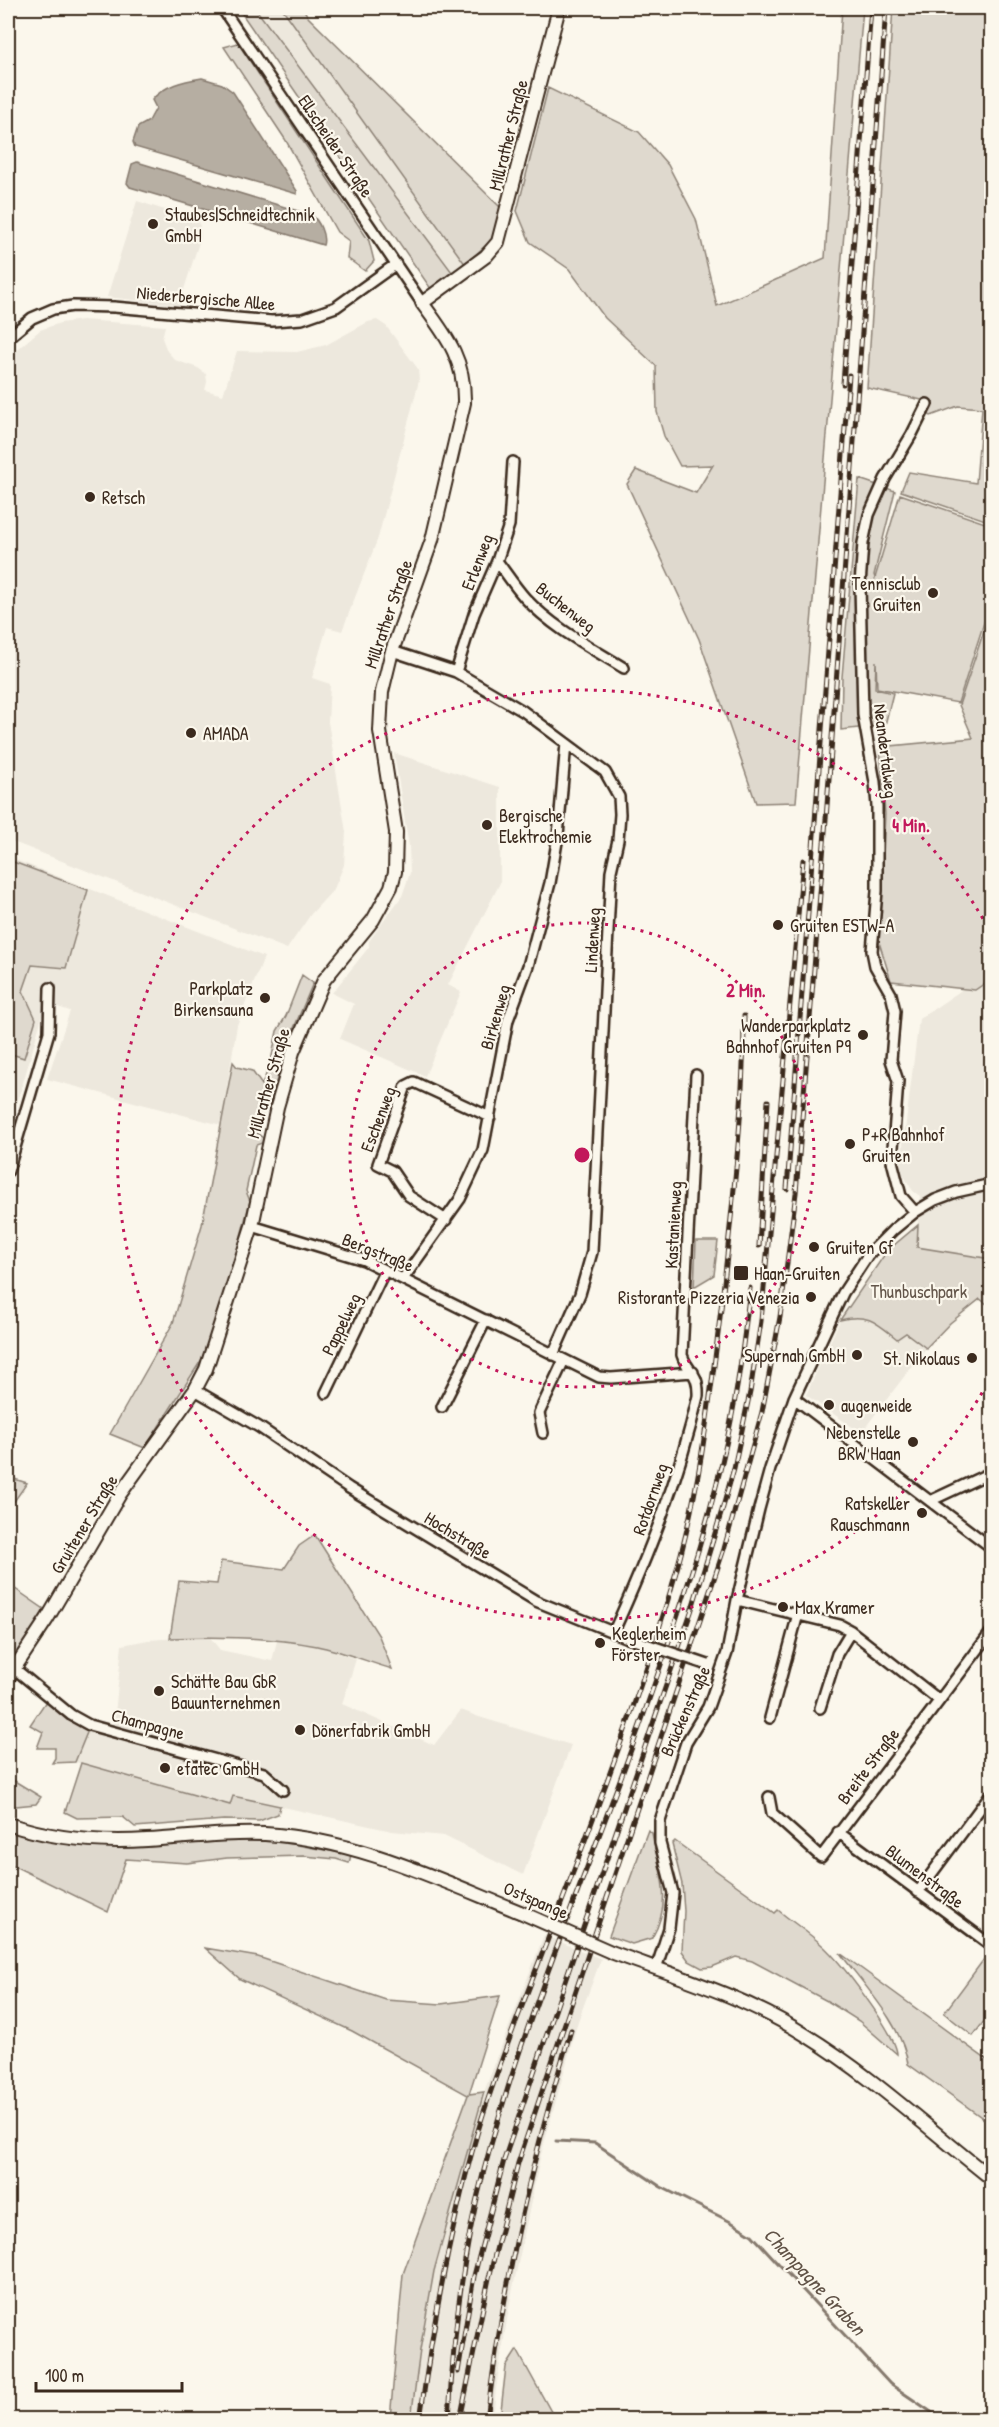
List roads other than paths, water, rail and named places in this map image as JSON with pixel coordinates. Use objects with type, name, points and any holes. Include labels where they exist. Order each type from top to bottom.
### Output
[{"type":"main road","name":"Millrather Straße","points":[[195,1390],[213,1351],[252,1226],[285,1075],[304,1022],[324,980],[377,915],[391,887],[395,872],[396,832],[380,731],[382,692],[392,651],[432,540],[464,403],[465,384],[459,361],[448,339],[422,303],[486,256],[498,242],[503,230],[559,8]]},
{"type":"main road","name":"Gruitener Straße","points":[[11,1673],[67,1588],[114,1504],[195,1390]]},
{"type":"main road","name":"Ostspange","points":[[8,1824],[49,1835],[90,1840],[148,1840],[241,1834],[276,1835],[320,1841],[379,1856],[520,1912],[612,1952],[763,2011],[803,2033],[840,2058],[992,2179]]},
{"type":"street","name":"Ellscheider Straße","points":[[222,8],[422,303]]},
{"type":"street","name":"Niederbergische Allee","points":[[8,338],[20,326],[38,315],[52,309],[73,306],[114,307],[272,321],[302,319],[336,308],[396,264]]},
{"type":"street","name":"Neandertalweg","points":[[915,1212],[901,1196],[892,1161],[898,1087],[891,1060],[895,1011],[891,994],[875,966],[872,951],[877,891],[877,806],[863,715],[860,585],[863,543],[869,515],[880,487],[927,404]]},
{"type":"street","name":"Erlenweg","points":[[456,672],[474,614],[497,561],[509,525],[513,462]]},
{"type":"street","name":"Buchenweg","points":[[497,561],[524,597],[542,614],[565,632],[624,668]]},
{"type":"street","name":"Lindenweg","points":[[392,651],[456,672],[524,711],[605,772],[619,796],[618,840],[611,871],[591,1252],[580,1294],[553,1354]]},
{"type":"street","name":"Birkenweg","points":[[403,1279],[446,1220],[471,1179],[483,1150],[508,1020],[528,966],[550,883],[558,836],[566,743]]},
{"type":"street","points":[[8,1171],[49,1032],[50,988]]},
{"type":"street","name":"Kastanienweg","points":[[693,1372],[684,1363],[682,1354],[696,1075]]},
{"type":"street","name":"Eschenweg","points":[[446,1220],[409,1196],[392,1171],[378,1164],[406,1086],[414,1082],[489,1117]]},
{"type":"street","name":"Brückenstraße","points":[[656,1969],[669,1928],[673,1893],[660,1843],[660,1821],[686,1743],[708,1707],[722,1670],[732,1638],[737,1600],[770,1469],[794,1398],[843,1293],[868,1256],[893,1230],[915,1212],[935,1200],[956,1192],[992,1184]]},
{"type":"street","name":"Bergstraße","points":[[252,1226],[364,1260],[587,1372],[611,1378],[693,1372]]},
{"type":"street","name":"Pappelweg","points":[[326,1393],[386,1270]]},
{"type":"street","points":[[442,1407],[486,1320]]},
{"type":"street","points":[[543,1433],[539,1413],[564,1360]]},
{"type":"street","name":"Rotdornweg","points":[[620,1635],[674,1483],[698,1396],[698,1382],[693,1372]]},
{"type":"street","name":"Hochstraße","points":[[195,1390],[259,1427],[349,1488],[501,1581],[552,1609],[722,1670]]},
{"type":"street","points":[[794,1398],[992,1548]]},
{"type":"street","points":[[930,1501],[992,1472]]},
{"type":"street","points":[[737,1600],[840,1625],[851,1631],[939,1700]]},
{"type":"street","points":[[770,1719],[798,1614]]},
{"type":"street","points":[[820,1708],[837,1654],[851,1631]]},
{"type":"street","name":"Breite Straße","points":[[769,1797],[772,1813],[821,1857],[992,1631]]},
{"type":"street","name":"Champagne","points":[[11,1673],[88,1725],[264,1773],[283,1790]]},
{"type":"street","points":[[918,1892],[990,1795]]},
{"type":"street","name":"Blumenstraße","points":[[838,1832],[992,1946]]},
{"type":"waterway","name":"Champagne Graben","points":[[556,2141],[595,2143],[661,2187],[752,2235],[890,2384],[943,2420]]},
{"type":"railway","points":[[843,384],[871,8]]},
{"type":"railway","points":[[460,2420],[489,2278],[518,2163],[724,1549],[762,1412],[780,1317],[796,1193],[886,8]]},
{"type":"railway","points":[[787,1189],[849,375]]},
{"type":"railway","points":[[458,2372],[474,2276],[504,2160],[691,1612],[734,1468],[750,1392],[761,1321],[803,860]]},
{"type":"railway","points":[[420,2420],[443,2276],[477,2134],[502,2059],[629,1718],[672,1586],[691,1513],[709,1403],[723,1292],[740,1120],[744,1016]]},
{"type":"railway","points":[[759,1246],[768,1101]]},
{"type":"railway","points":[[449,2420],[460,2296],[469,2235],[483,2174],[518,2057],[645,1711],[700,1543],[731,1421],[750,1288]]},
{"type":"railway","points":[[487,2420],[501,2321],[520,2223],[571,2030]]},
{"type":"place","name":"Staubes|Schneidtechnik GmbH","points":[[153,224]]},
{"type":"place","name":"Retsch","points":[[90,497]]},
{"type":"place","name":"Tennisclub Gruiten","points":[[933,593]]},
{"type":"place","name":"AMADA","points":[[191,733]]},
{"type":"place","name":"Bergische Elektrochemie","points":[[487,825]]},
{"type":"place","name":"Gruiten ESTW-A","points":[[778,925]]},
{"type":"place","name":"Parkplatz Birkensauna","points":[[265,998]]},
{"type":"place","name":"Wanderparkplatz Bahnhof Gruiten P9","points":[[863,1035]]},
{"type":"place","name":"P+R Bahnhof Gruiten","points":[[850,1144]]},
{"type":"place","name":"Gruiten Gf","points":[[814,1247]]},
{"type":"place","name":"Haan-Gruiten","points":[[741,1273]]},
{"type":"place","name":"Ristorante Pizzeria Venezia","points":[[811,1297]]},
{"type":"place","name":"Supernah GmbH","points":[[857,1355]]},
{"type":"place","name":"St. Nikolaus","points":[[972,1358]]},
{"type":"place","name":"augenweide","points":[[829,1405]]},
{"type":"place","name":"Nebenstelle BRW Haan","points":[[913,1442]]},
{"type":"place","name":"Ratskeller Rauschmann","points":[[922,1513]]},
{"type":"place","name":"Max Kramer","points":[[783,1607]]},
{"type":"place","name":"Keglerheim Förster","points":[[600,1643]]},
{"type":"place","name":"Schätte Bau GbR Bauunternehmen","points":[[159,1691]]},
{"type":"place","name":"Dönerfabrik GmbH","points":[[300,1730]]},
{"type":"place","name":"efatec GmbH","points":[[165,1768]]},
{"type":"park label","name":"Thunbuschpark","points":[[919,1291]]}]
